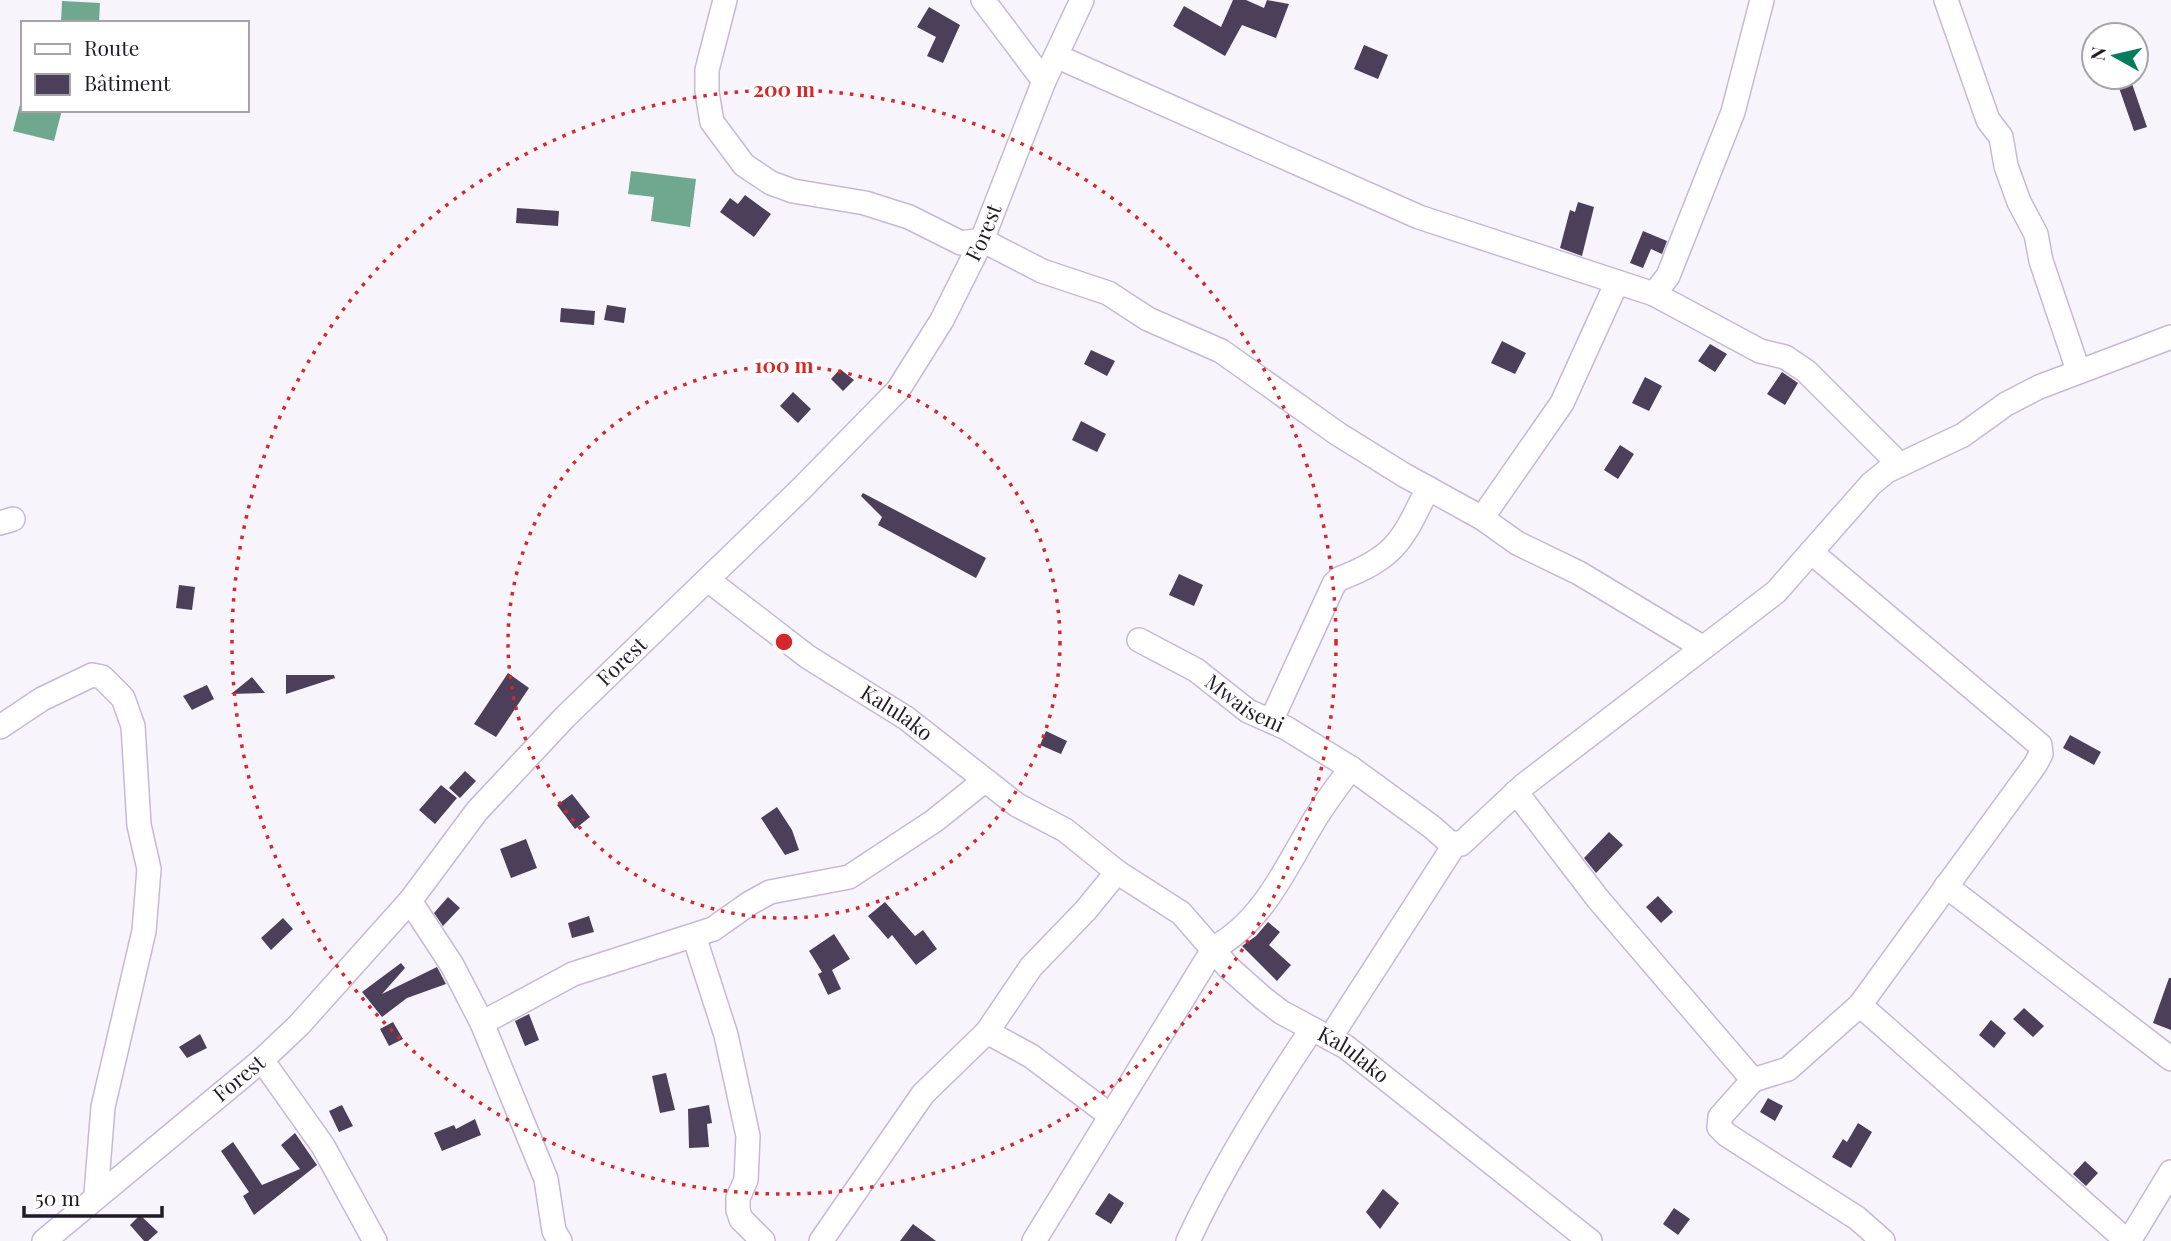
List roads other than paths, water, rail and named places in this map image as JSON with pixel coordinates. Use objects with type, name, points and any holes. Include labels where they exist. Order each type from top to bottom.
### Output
[{"type":"street","points":[[725,0],[706,70],[712,122],[744,165],[771,183],[793,191],[826,195],[909,217],[961,243],[982,240],[1042,271],[1108,293],[1148,319],[1221,351],[1338,435],[1482,518],[1517,542],[1579,573],[1702,647]]},
{"type":"street","points":[[983,0],[1044,81]]},
{"type":"street","name":"Forest","points":[[44,1241],[68,1233],[96,1194],[262,1060],[326,995],[410,901],[486,802],[565,717],[708,580],[898,390],[935,332],[982,240],[1044,81],[1082,0]]},
{"type":"street","points":[[1654,294],[1668,275],[1733,112],[1762,0]]},
{"type":"street","points":[[1945,0],[1988,120],[2001,137],[2006,166],[2019,202],[2036,234],[2041,261],[2078,370]]},
{"type":"street","points":[[1056,57],[1419,217],[1654,294],[1760,351],[1785,357],[1806,371],[1899,464]]},
{"type":"street","points":[[1482,518],[1562,403],[1617,282]]},
{"type":"street","points":[[1188,1241],[1211,1191],[1261,1105],[1321,1033],[1455,844],[1467,841],[1516,792],[1776,592],[1871,484],[1899,464],[1948,443],[2007,404],[2078,370],[2171,337]]},
{"type":"street","points":[[1271,721],[1334,584],[1392,551],[1403,540],[1428,488]]},
{"type":"street","points":[[1811,552],[2040,745],[2041,754],[1860,1005],[1788,1069],[1753,1080],[1720,1117],[1719,1127],[1739,1143],[1857,1218],[1883,1241]]},
{"type":"street","name":"Kalulako","points":[[708,580],[808,657],[906,718],[1017,805],[1065,830],[1117,872],[1181,913],[1230,968],[1263,998],[1346,1047],[1590,1241]]},
{"type":"street","name":"Mwaiseni","points":[[1139,640],[1196,670],[1228,698],[1351,768],[1455,844]]},
{"type":"street","points":[[0,727],[42,699],[92,675],[102,677],[116,689],[129,709],[133,726],[139,825],[149,869],[148,905],[145,931],[103,1107],[96,1194]]},
{"type":"street","points":[[1034,1241],[1214,948],[1228,940],[1257,913],[1296,856],[1319,813],[1351,768]]},
{"type":"street","points":[[482,1023],[573,974],[722,925],[750,903],[771,892],[849,877],[934,821],[984,781]]},
{"type":"street","points":[[1516,792],[1598,899],[1753,1080]]},
{"type":"street","points":[[821,1241],[923,1094],[986,1032],[1031,967],[1086,910],[1117,872]]},
{"type":"street","points":[[1946,886],[2171,1059]]},
{"type":"street","points":[[410,901],[452,965],[482,1023],[546,1179],[554,1231],[560,1241]]},
{"type":"street","points":[[694,936],[726,1035],[748,1136],[746,1180],[738,1198],[738,1210],[741,1219],[763,1241]]},
{"type":"street","points":[[1860,1005],[2128,1241],[2171,1172]]},
{"type":"street","points":[[986,1032],[1031,1056],[1111,1116]]},
{"type":"street","points":[[262,1060],[323,1146],[375,1241]]}]
